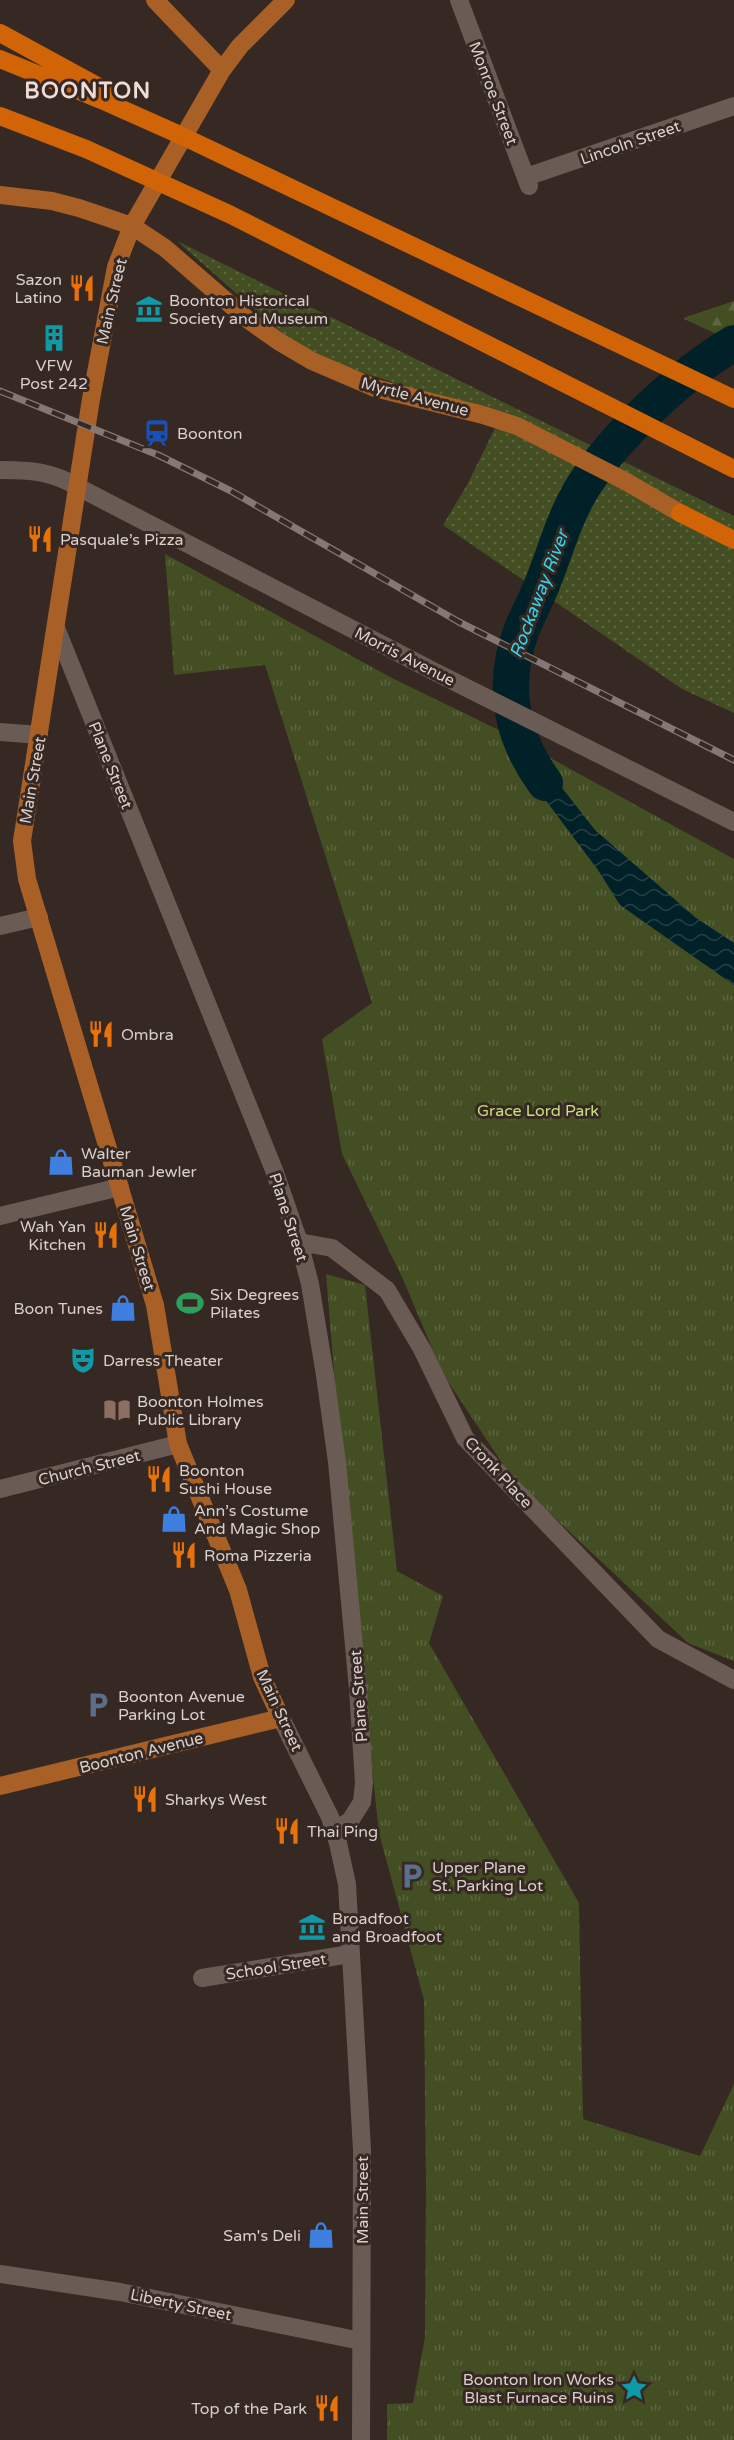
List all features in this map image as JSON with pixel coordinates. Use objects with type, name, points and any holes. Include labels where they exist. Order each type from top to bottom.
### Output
[{"type":"highway","points":[[0,33],[249,168]]},
{"type":"highway","points":[[0,59],[106,102],[249,168],[728,396]]},
{"type":"highway","points":[[0,116],[96,154],[229,214],[734,469]]},
{"type":"highway","points":[[680,513],[734,540]]},
{"type":"main road","points":[[155,0],[222,70]]},
{"type":"main road","name":"Main Street","points":[[281,1718],[262,1677],[238,1590],[178,1444],[155,1305],[27,879],[22,841],[91,399],[110,289],[116,267],[132,226],[198,107],[240,46],[286,0]]},
{"type":"main road","name":"Myrtle Avenue","points":[[0,195],[70,206],[103,214],[132,226],[165,248],[247,319],[312,361],[375,388],[518,426],[625,481],[680,513]]},
{"type":"main road","name":"Boonton Avenue","points":[[0,1786],[281,1718]]},
{"type":"street","name":"Monroe Street","points":[[459,0],[527,181]]},
{"type":"street","name":"Lincoln Street","points":[[527,181],[734,106]]},
{"type":"street","name":"Morris Avenue","points":[[0,470],[30,470],[59,476],[435,672],[734,822]]},
{"type":"street","name":"Plane Street","points":[[56,628],[274,1170],[299,1242],[318,1329],[337,1462],[362,1759],[362,1802],[351,1821],[334,1830]]},
{"type":"street","points":[[0,732],[39,735]]},
{"type":"street","points":[[0,926],[39,917]]},
{"type":"street","points":[[0,1216],[120,1186]]},
{"type":"street","name":"Cronk Place","points":[[299,1242],[332,1248],[387,1290],[422,1349],[465,1438],[658,1639],[734,1680]]},
{"type":"street","name":"Church Street","points":[[0,1489],[178,1444]]},
{"type":"street","name":"Main Street","points":[[281,1718],[300,1752],[334,1830],[347,1884],[362,2150],[361,2440]]},
{"type":"street","name":"School Street","points":[[202,1978],[350,1954]]},
{"type":"street","name":"Liberty Street","points":[[0,2274],[120,2292],[361,2341]]},
{"type":"green space","points":[[177,241],[734,516],[734,713],[682,689],[443,525],[467,485],[500,418],[304,353]]},
{"type":"green space","points":[[734,301],[734,342],[684,319],[686,317]]},
{"type":"green space","name":"Grace Lord Park","points":[[165,554],[392,678],[505,733],[734,859],[734,1661],[688,1643],[512,1478],[443,1374],[402,1277],[342,1154],[322,1039],[372,1003],[265,665],[174,675]]},
{"type":"green space","points":[[326,1274],[365,1285],[397,1571],[443,1596],[429,1643],[579,1903],[583,2119],[700,2156],[734,2084],[734,2440],[387,2440],[387,2404],[413,2403],[425,2337],[424,2000],[379,1833],[348,1545]]},
{"type":"water","points":[[505,733],[545,755],[559,784],[595,830],[696,918],[734,943],[734,985],[620,905],[598,870],[535,786]]},
{"type":"waterway","name":"Rockaway River","points":[[545,783],[533,765],[517,728],[512,709],[512,670],[522,629],[541,587],[569,513],[595,470],[629,429],[670,390],[713,356],[734,343]]},
{"type":"railway","points":[[0,391],[158,455],[231,491],[459,622],[734,760]]},
{"type":"place","name":"Sazon Latino","points":[[82,288]]},
{"type":"place","name":"Boonton Historical Society and Museum","points":[[149,309]]},
{"type":"place","name":"VFW Post 242","points":[[54,338]]},
{"type":"place","name":"Boonton","points":[[157,433]]},
{"type":"place","name":"Pasquale’s Pizza","points":[[40,539]]},
{"type":"place","name":"Ombra","points":[[101,1034]]},
{"type":"place","name":"Walter Bauman Jewler","points":[[61,1162]]},
{"type":"place","name":"Wah Yan Kitchen","points":[[106,1235]]},
{"type":"place","name":"Six Degrees Pilates","points":[[190,1303]]},
{"type":"place","name":"Boon Tunes","points":[[123,1308]]},
{"type":"place","name":"Darress Theater","points":[[83,1360]]},
{"type":"place","name":"Boonton Holmes Public Library","points":[[117,1410]]},
{"type":"place","name":"Boonton Sushi House","points":[[159,1479]]},
{"type":"place","name":"Ann’s Costume And Magic Shop","points":[[174,1519]]},
{"type":"place","name":"Roma Pizzeria","points":[[184,1555]]},
{"type":"place","name":"Boonton Avenue Parking Lot","points":[[98,1705]]},
{"type":"place","name":"Sharkys West","points":[[145,1799]]},
{"type":"place","name":"Thai Ping","points":[[287,1831]]},
{"type":"place","name":"Upper Plane St. Parking Lot","points":[[412,1876]]},
{"type":"place","name":"Broadfoot and Broadfoot","points":[[312,1927]]},
{"type":"place","name":"Sam's Deli","points":[[321,2235]]},
{"type":"place","name":"Boonton Iron Works Blast Furnace Ruins","points":[[634,2388]]},
{"type":"place","name":"Top of the Park","points":[[327,2408]]},
{"type":"district","name":"BOONTON","points":[[88,90]]}]
